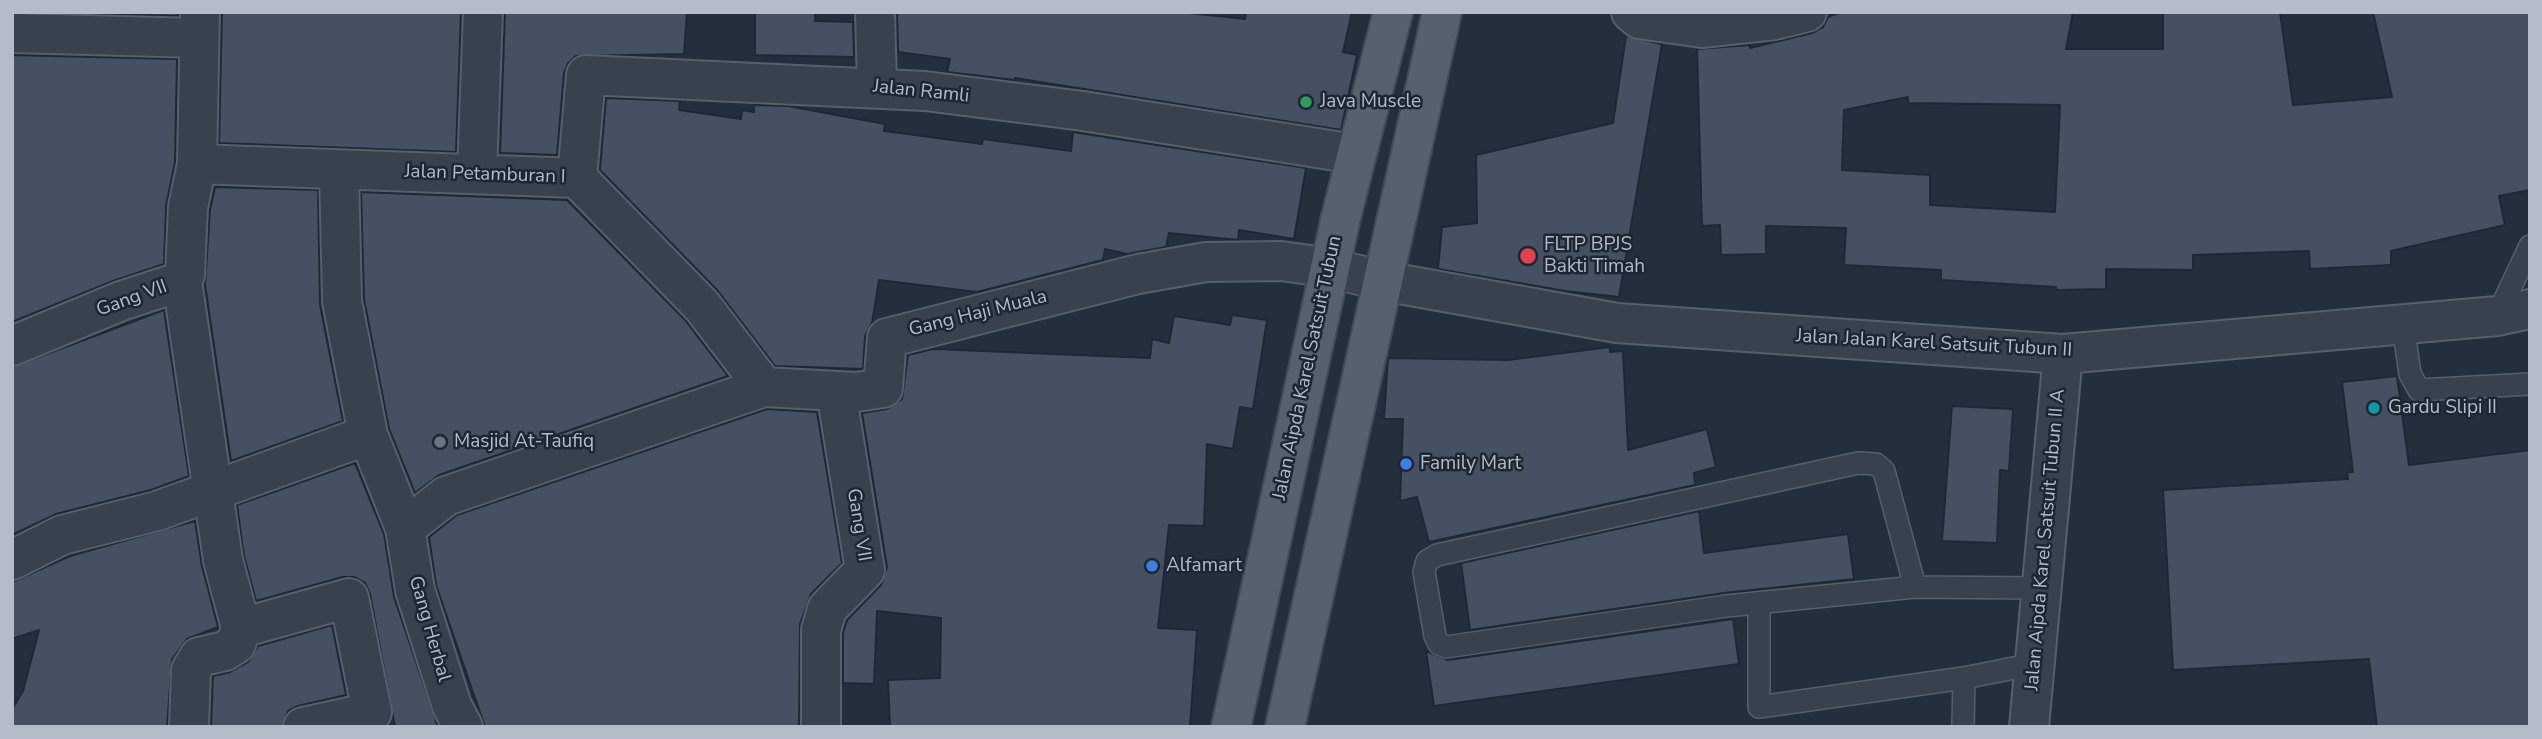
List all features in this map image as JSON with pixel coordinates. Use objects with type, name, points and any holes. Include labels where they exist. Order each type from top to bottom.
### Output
[{"type":"main road","name":"Jalan Aipda Karel Satsuit Tubun","points":[[1231,727],[1355,154],[1393,12]]},
{"type":"main road","points":[[1285,727],[1442,12]]},
{"type":"street","points":[[477,173],[483,12]]},
{"type":"street","points":[[875,12],[877,87]]},
{"type":"street","points":[[1630,12],[1639,19],[1702,27],[1775,20],[1807,12]]},
{"type":"street","points":[[12,33],[199,25]]},
{"type":"street","name":"Gang VII","points":[[12,346],[121,301],[182,281],[185,275],[188,207],[197,164],[199,25]]},
{"type":"street","name":"Jalan Ramli","points":[[577,178],[586,75],[877,87],[1083,111],[1355,154]]},
{"type":"street","name":"Jalan Petamburan I","points":[[197,164],[577,178],[702,306],[764,387]]},
{"type":"street","name":"Gang Herbal","points":[[339,171],[342,300],[368,435],[405,528],[415,590],[452,706],[463,727]]},
{"type":"street","name":"Gang Haji Muala","points":[[405,528],[446,496],[764,387],[856,392],[883,388],[887,338],[1138,274],[1206,262],[1281,261],[1331,268]]},
{"type":"street","name":"Jalan Jalan Karel Satsuit Tubun II","points":[[1331,268],[1383,281],[1617,323],[2063,354],[2513,312]]},
{"type":"street","points":[[182,281],[223,559],[241,628],[236,644],[225,651],[199,657],[191,670],[189,727]]},
{"type":"street","name":"Jalan Aipda Karel Satsuit Tubun II A","points":[[2029,727],[2063,354]]},
{"type":"street","name":"Gang VII","points":[[821,727],[821,630],[827,609],[865,570],[836,391]]},
{"type":"street","points":[[12,561],[62,535],[157,512],[368,435]]},
{"type":"street","points":[[241,628],[349,598],[372,712],[303,727]]},
{"type":"lane","points":[[2513,312],[2530,246]]},
{"type":"lane","points":[[2403,324],[2410,374],[2419,390],[2530,384]]},
{"type":"lane","points":[[1915,587],[1884,471],[1876,464],[1858,463],[1437,555],[1427,561],[1424,572],[1435,636],[1439,644],[1446,647],[1759,603],[1915,587],[2042,588]]},
{"type":"lane","points":[[1759,603],[1758,717],[2034,664]]},
{"type":"lane","points":[[1963,727],[1964,678]]},
{"type":"building","points":[[54,12],[178,12],[178,16]]},
{"type":"building","points":[[222,12],[461,12],[456,152],[219,143]]},
{"type":"building","points":[[505,12],[687,12],[684,54],[576,56],[568,63],[564,73],[557,155],[500,153]]},
{"type":"building","points":[[755,12],[815,12],[815,21],[853,22],[854,57],[755,55]]},
{"type":"building","points":[[897,12],[1180,12],[1245,19],[1246,12],[1352,12],[1343,52],[1357,55],[1341,130],[1015,78],[947,72],[950,59],[898,52]]},
{"type":"building","points":[[1841,12],[2073,12],[2066,49],[2163,49],[2163,12],[2280,12],[2293,105],[2392,97],[2373,12],[2530,12],[2530,190],[2499,196],[2505,225],[2391,251],[2391,265],[2310,269],[2309,251],[2193,255],[2193,270],[2106,269],[2106,289],[2056,290],[2056,287],[1941,280],[1941,270],[1844,265],[1846,228],[1766,226],[1766,254],[1721,255],[1720,225],[1702,226],[1697,49],[1750,45],[1750,48],[1812,33],[1823,27],[1828,17]],"holes":[[[1908,97],[1908,103],[2060,105],[2055,212],[1930,205],[1930,175],[1842,170],[1844,110]]]},
{"type":"building","points":[[1626,36],[1662,44],[1619,297],[1565,291],[1438,269],[1442,227],[1477,223],[1476,155],[1613,123]]},
{"type":"building","points":[[12,55],[177,59],[175,162],[166,206],[164,264],[113,281],[12,322]]},
{"type":"building","points":[[606,98],[680,101],[679,110],[741,119],[742,110],[754,112],[754,105],[788,106],[885,124],[884,131],[982,144],[983,139],[1071,151],[1073,132],[1306,168],[1294,239],[1239,230],[1238,240],[1169,233],[1166,247],[1127,254],[1105,249],[1103,260],[977,292],[879,280],[872,323],[865,336],[863,369],[775,366],[718,291],[600,170]]},
{"type":"building","points":[[215,187],[318,190],[320,305],[343,421],[231,461],[205,285],[210,210]]},
{"type":"building","points":[[361,192],[567,200],[685,320],[728,376],[439,475],[415,493],[389,429],[364,299]]},
{"type":"building","points":[[164,310],[189,476],[151,490],[56,514],[12,535],[12,367]]},
{"type":"building","points":[[1232,315],[1267,320],[1253,409],[1240,407],[1233,449],[1207,444],[1204,526],[1169,525],[1158,628],[1197,630],[1190,727],[890,727],[888,680],[940,678],[941,618],[877,611],[874,684],[843,683],[843,633],[847,620],[881,585],[887,567],[862,413],[887,409],[902,399],[908,355],[933,349],[1150,358],[1152,339],[1169,343],[1174,316],[1230,325]]},
{"type":"building","points":[[1610,347],[1610,352],[1623,351],[1628,450],[1707,429],[1716,467],[1694,473],[1695,485],[1429,542],[1417,497],[1400,501],[1403,419],[1384,419],[1388,358],[1508,360]]},
{"type":"building","points":[[2397,376],[2409,465],[2530,450],[2530,727],[2377,727],[2369,659],[2173,670],[2163,490],[2348,479],[2347,472],[2353,472],[2342,382]]},
{"type":"building","points":[[1952,406],[2013,409],[2009,471],[2000,470],[1997,543],[1942,541]]},
{"type":"building","points":[[767,409],[817,412],[842,563],[811,594],[800,624],[799,727],[485,727],[436,585],[429,537],[457,515]]},
{"type":"building","points":[[355,463],[384,534],[394,597],[438,727],[395,727],[370,594],[365,583],[354,577],[343,577],[256,601],[244,556],[237,505]]},
{"type":"building","points":[[1699,511],[1704,553],[1848,534],[1854,579],[1724,593],[1470,630],[1461,563]]},
{"type":"building","points":[[195,521],[202,566],[218,627],[187,639],[172,659],[167,727],[12,727],[12,709],[23,691],[39,630],[12,639],[12,582],[70,556]]},
{"type":"building","points":[[1733,619],[1739,664],[1434,706],[1426,651],[1448,660]]},
{"type":"building","points":[[332,625],[346,695],[298,706],[288,711],[282,727],[211,727],[213,676],[230,672],[248,662],[258,646]]},
{"type":"place","name":"Java Muscle","points":[[1306,102]]},
{"type":"place","name":"FLTP BPJS Bakti Timah","points":[[1528,256]]},
{"type":"place","name":"Gardu Slipi II","points":[[2374,408]]},
{"type":"place","name":"Masjid At-Taufiq","points":[[440,442]]},
{"type":"place","name":"Family Mart","points":[[1406,464]]},
{"type":"place","name":"Alfamart","points":[[1152,566]]}]
